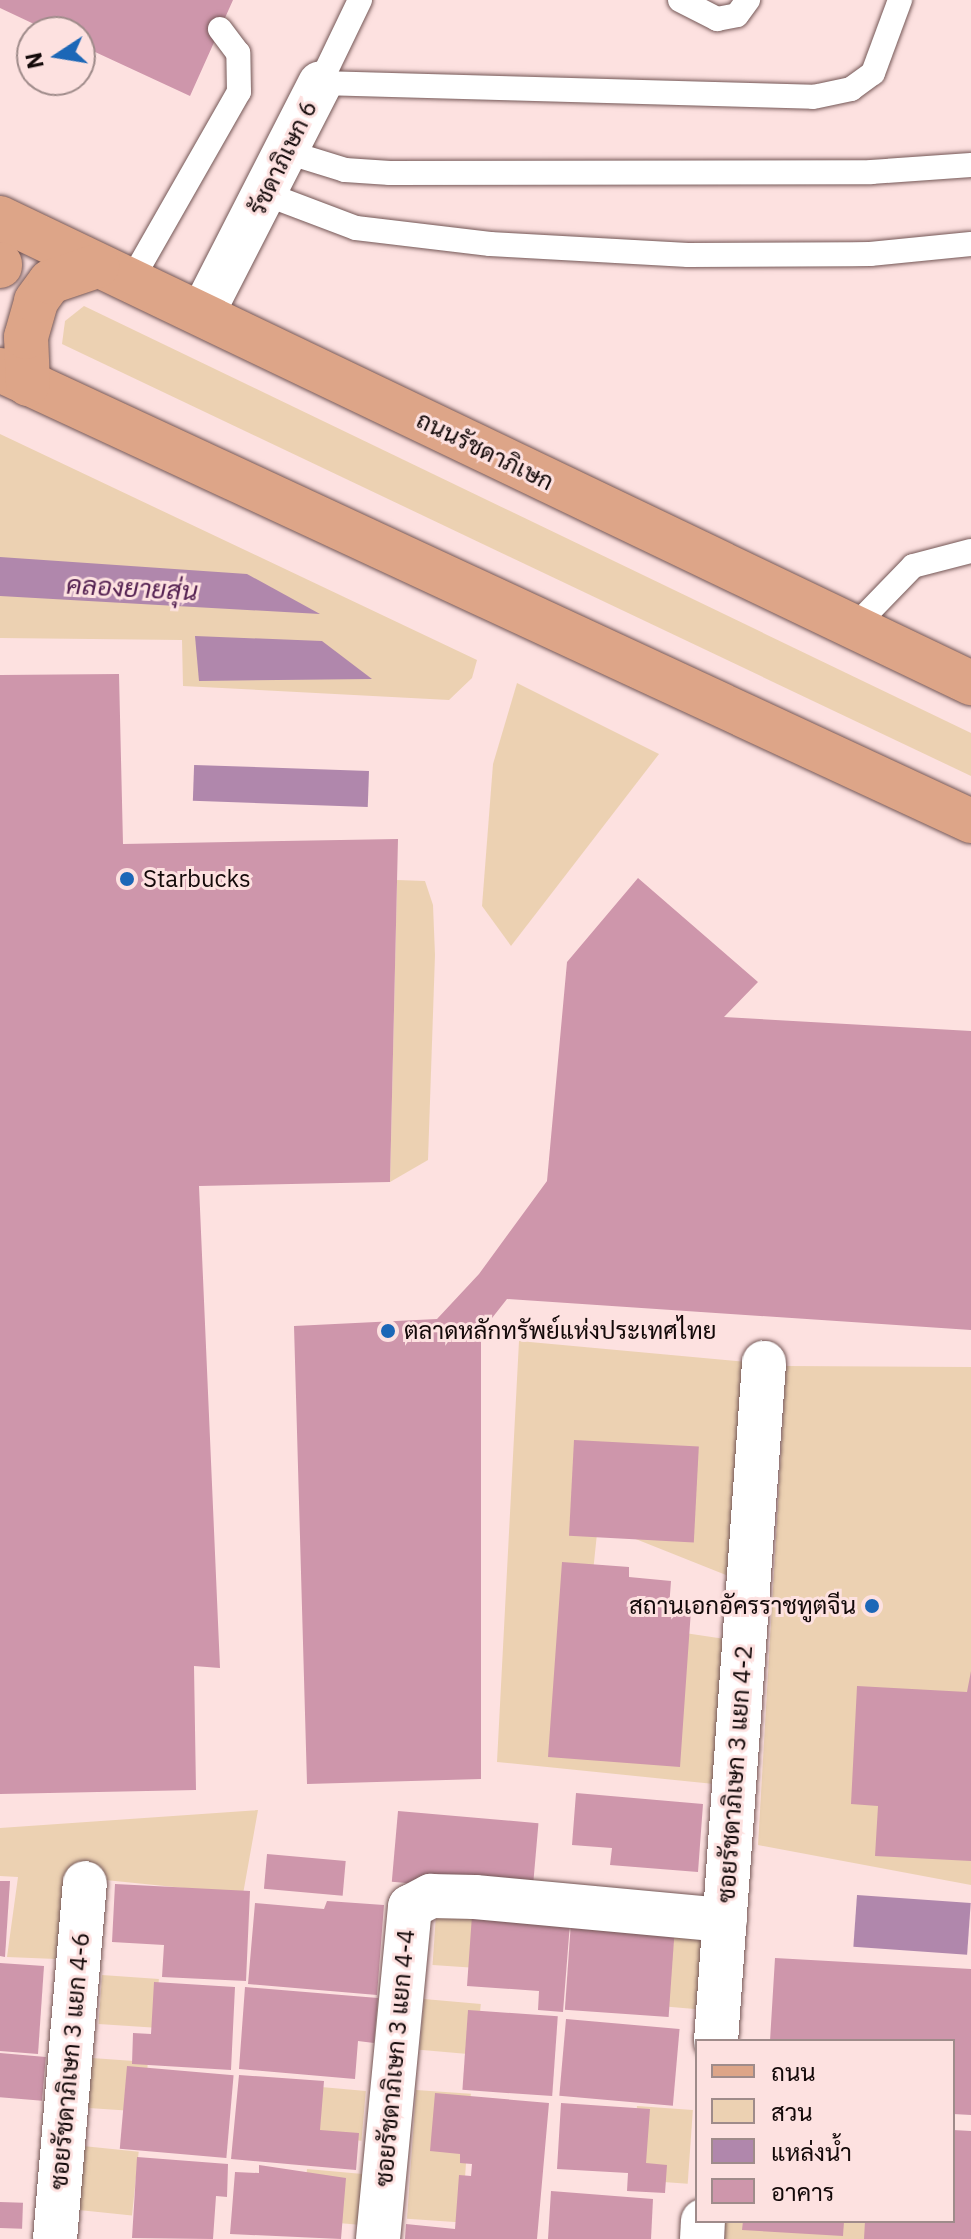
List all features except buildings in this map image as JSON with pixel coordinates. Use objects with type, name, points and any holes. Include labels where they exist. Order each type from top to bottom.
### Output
[{"type":"main road","name":"ถนนรัชดาภิเษก","points":[[0,218],[971,683]]},
{"type":"main road","points":[[114,273],[50,282],[36,301],[14,377],[971,821]]},
{"type":"street","name":"รัชดาภิเษก 6","points":[[202,314],[266,194],[320,83]]},
{"type":"street","name":"ซอยรัชดาภิเษก 3 แยก 4-2","points":[[716,2039],[764,1363]]},
{"type":"street","name":"ซอยรัชดาภิเษก 3 แยก 4-6","points":[[55,2239],[85,1883]]},
{"type":"street","name":"ซอยรัชดาภิเษก 3 แยก 4-4","points":[[378,2239],[410,1907],[431,1896],[475,1897],[725,1920]]},
{"type":"lane","name":"รัชดาภิเษก 6","points":[[320,83],[360,0]]},
{"type":"lane","points":[[680,0],[717,19],[737,15],[748,0]]},
{"type":"lane","points":[[320,83],[833,95],[873,73],[900,0]]},
{"type":"lane","points":[[114,273],[239,92],[238,53],[220,29]]},
{"type":"lane","points":[[287,152],[368,173],[871,172],[971,165]]},
{"type":"lane","points":[[266,194],[356,228],[490,244],[703,255],[870,254],[971,244]]},
{"type":"lane","points":[[853,628],[913,566],[971,551]]},
{"type":"green space","points":[[84,306],[971,733],[971,776],[62,344],[65,321]]},
{"type":"green space","points":[[0,434],[477,660],[472,678],[449,700],[183,686],[182,640],[0,638]]},
{"type":"green space","points":[[517,683],[659,754],[511,946],[482,906],[493,764]]},
{"type":"green space","points":[[397,880],[425,881],[433,905],[435,955],[428,1160],[390,1182]]},
{"type":"green space","points":[[519,1341],[747,1362],[731,1577],[598,1524],[593,1572],[658,1629],[725,1639],[724,1785],[497,1762]]},
{"type":"green space","name":"สถานเอกอัครราชทูตจีน","points":[[786,1366],[971,1367],[971,1885],[758,1845]]},
{"type":"green space","points":[[258,1810],[243,1894],[66,1876],[56,1959],[7,1957],[18,1877],[0,1876],[0,1828]]},
{"type":"green space","points":[[436,1915],[492,1919],[488,1969],[433,1965]]},
{"type":"green space","points":[[652,1930],[707,1935],[700,2010],[645,2005]]},
{"type":"green space","points":[[102,1975],[159,1979],[155,2028],[99,2024]]},
{"type":"green space","points":[[424,1999],[481,2004],[476,2055],[420,2050]]},
{"type":"green space","points":[[92,2058],[148,2062],[144,2112],[89,2108]]},
{"type":"green space","points":[[310,2086],[366,2091],[361,2141],[306,2136]]},
{"type":"green space","points":[[416,2090],[471,2094],[462,2223],[407,2219]]},
{"type":"green space","points":[[637,2106],[693,2110],[688,2184],[632,2180]]},
{"type":"green space","points":[[83,2146],[139,2152],[132,2216],[76,2210]]},
{"type":"green space","points":[[307,2169],[363,2174],[358,2225],[303,2220]]},
{"type":"green space","points":[[725,2223],[876,2223],[876,2239],[725,2239]]},
{"type":"water","name":"คลองยายสุ่น","points":[[0,557],[247,574],[320,614],[0,596]]},
{"type":"water","points":[[195,636],[322,641],[372,679],[199,681]]},
{"type":"water","points":[[194,765],[369,771],[368,807],[193,801]]},
{"type":"water","points":[[857,1895],[971,1903],[967,1955],[853,1947]]},
{"type":"place","name":"Starbucks","points":[[127,879]]},
{"type":"place","name":"ตลาดหลักทรัพย์แห่งประเทศไทย","points":[[388,1331]]},
{"type":"place","name":"สถานเอกอัครราชทูตจีน","points":[[872,1606]]}]
